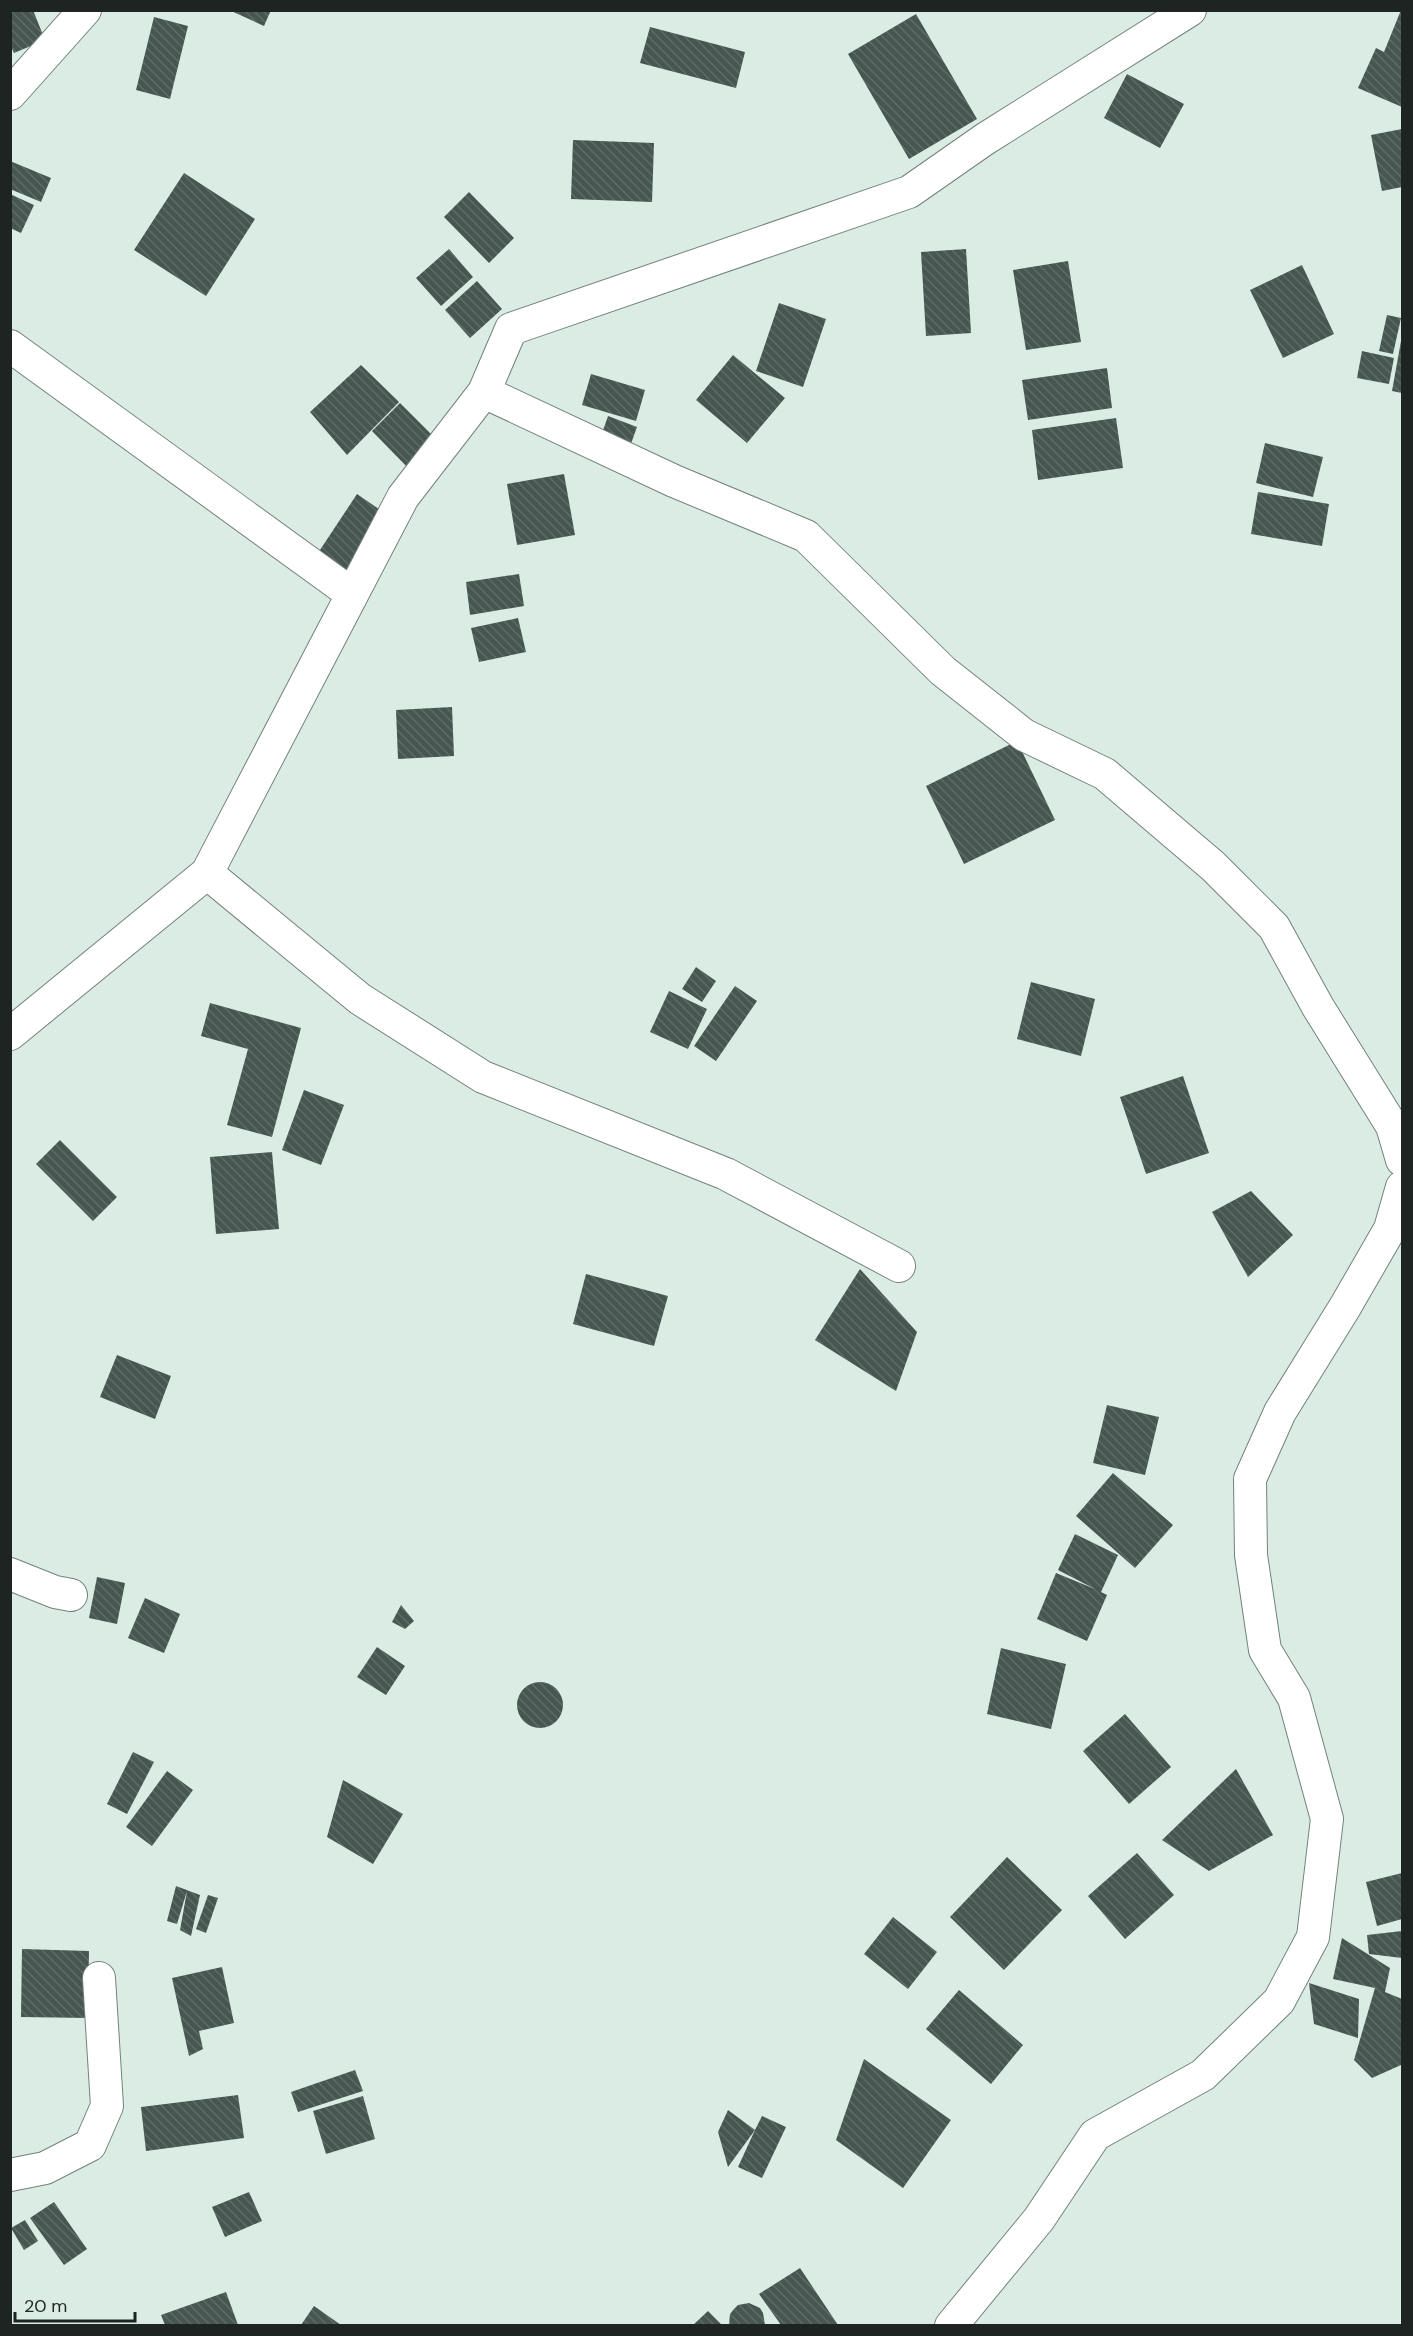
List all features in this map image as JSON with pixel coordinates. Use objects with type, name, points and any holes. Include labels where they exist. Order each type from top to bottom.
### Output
[{"type":"street","points":[[10,94],[85,10]]},
{"type":"street","points":[[10,1034],[207,873],[403,497],[484,392],[512,329],[909,192],[985,139],[1190,10]]},
{"type":"street","points":[[10,346],[352,594]]},
{"type":"street","points":[[484,392],[674,481],[806,536],[943,671],[1024,735],[1105,774],[1213,866],[1274,927],[1318,1007],[1392,1126],[1402,1160]]},
{"type":"street","points":[[207,873],[360,999],[483,1077],[726,1174],[898,1266]]},
{"type":"street","points":[[951,2325],[1039,2219],[1095,2135],[1203,2075],[1279,2001],[1313,1937],[1327,1819],[1294,1698],[1265,1650],[1251,1555],[1250,1479],[1280,1412],[1390,1229],[1402,1187]]},
{"type":"street","points":[[10,1574],[55,1592],[71,1595]]},
{"type":"street","points":[[10,2175],[45,2168],[90,2145],[107,2106],[99,1978]]},
{"type":"building","points":[[10,10],[33,10],[45,40],[14,53],[10,45]]},
{"type":"building","points":[[229,10],[271,10],[264,26]]},
{"type":"building","points":[[1401,10],[1402,107],[1358,88],[1376,48],[1384,52]]},
{"type":"building","points":[[916,14],[977,119],[909,159],[848,54]]},
{"type":"building","points":[[154,17],[188,26],[170,99],[136,90]]},
{"type":"building","points":[[650,27],[745,52],[736,88],[640,63]]},
{"type":"building","points":[[1127,74],[1184,104],[1160,148],[1104,118]]},
{"type":"building","points":[[1402,129],[1402,187],[1382,191],[1371,135]]},
{"type":"building","points":[[573,140],[654,143],[652,202],[571,199]]},
{"type":"building","points":[[10,161],[51,178],[41,202],[10,189]]},
{"type":"building","points":[[184,173],[255,219],[206,296],[134,250]]},
{"type":"building","points":[[469,192],[514,238],[489,263],[444,217]]},
{"type":"building","points":[[10,194],[34,205],[21,233],[10,228]]},
{"type":"building","points":[[449,249],[473,277],[441,306],[416,278]]},
{"type":"building","points":[[966,249],[971,333],[926,336],[921,252]]},
{"type":"building","points":[[1068,261],[1081,342],[1026,350],[1013,270]]},
{"type":"building","points":[[1302,265],[1334,334],[1283,358],[1250,290]]},
{"type":"building","points":[[477,281],[502,309],[470,338],[445,310]]},
{"type":"building","points":[[779,303],[826,319],[803,387],[756,371]]},
{"type":"building","points":[[1387,315],[1401,318],[1393,354],[1379,351]]},
{"type":"building","points":[[1402,341],[1402,393],[1392,391]]},
{"type":"building","points":[[1362,351],[1394,358],[1389,384],[1357,378]]},
{"type":"building","points":[[733,355],[785,398],[747,443],[696,400]]},
{"type":"building","points":[[361,365],[399,402],[347,455],[310,412]]},
{"type":"building","points":[[1107,368],[1112,408],[1028,420],[1022,380]]},
{"type":"building","points":[[591,374],[645,390],[636,421],[582,405]]},
{"type":"building","points":[[400,403],[442,445],[413,473],[372,431]]},
{"type":"building","points":[[608,416],[637,427],[628,452],[599,442]]},
{"type":"building","points":[[1116,418],[1123,468],[1038,480],[1032,430]]},
{"type":"building","points":[[1265,443],[1323,457],[1313,497],[1256,483]]},
{"type":"building","points":[[564,474],[575,535],[517,545],[507,484]]},
{"type":"building","points":[[1258,492],[1329,504],[1322,546],[1251,534]]},
{"type":"building","points":[[357,494],[386,514],[347,573],[318,553]]},
{"type":"building","points":[[519,574],[524,606],[470,615],[466,582]]},
{"type":"building","points":[[518,618],[526,652],[479,662],[471,628]]},
{"type":"building","points":[[452,707],[454,756],[398,759],[396,710]]},
{"type":"building","points":[[1017,741],[1055,820],[964,864],[926,786]]},
{"type":"building","points":[[696,967],[716,981],[702,1002],[682,989]]},
{"type":"building","points":[[1031,982],[1095,999],[1081,1056],[1017,1039]]},
{"type":"building","points":[[735,986],[757,1001],[716,1061],[694,1046]]},
{"type":"building","points":[[669,991],[707,1009],[688,1049],[650,1032]]},
{"type":"building","points":[[210,1003],[301,1028],[272,1137],[227,1125],[248,1049],[201,1036]]},
{"type":"building","points":[[1183,1076],[1209,1153],[1146,1174],[1120,1097]]},
{"type":"building","points":[[304,1090],[344,1105],[321,1165],[282,1150]]},
{"type":"building","points":[[60,1140],[117,1197],[93,1221],[36,1164]]},
{"type":"building","points":[[272,1152],[279,1229],[216,1234],[210,1157]]},
{"type":"building","points":[[1251,1191],[1293,1235],[1248,1277],[1212,1212]]},
{"type":"building","points":[[860,1269],[917,1332],[896,1391],[815,1340]]},
{"type":"building","points":[[586,1274],[668,1296],[654,1346],[573,1324]]},
{"type":"building","points":[[117,1355],[171,1376],[155,1419],[100,1397]]},
{"type":"building","points":[[1107,1405],[1159,1417],[1145,1475],[1093,1463]]},
{"type":"building","points":[[1113,1473],[1173,1525],[1135,1568],[1076,1516]]},
{"type":"building","points":[[1075,1534],[1118,1555],[1101,1592],[1107,1595],[1087,1641],[1037,1619],[1056,1573],[1095,1589],[1058,1570]]},
{"type":"building","points":[[97,1577],[125,1583],[117,1624],[89,1618]]},
{"type":"building","points":[[145,1598],[180,1614],[164,1653],[128,1638]]},
{"type":"building","points":[[401,1605],[414,1621],[405,1629],[392,1622]]},
{"type":"building","points":[[377,1647],[405,1666],[386,1695],[357,1677]]},
{"type":"building","points":[[1001,1648],[1066,1664],[1051,1729],[987,1714]]},
{"type":"building","points":[[540,1682],[556,1689],[563,1705],[556,1721],[540,1728],[524,1721],[517,1705],[524,1689]]},
{"type":"building","points":[[1125,1714],[1171,1767],[1129,1804],[1083,1751]]},
{"type":"building","points":[[133,1752],[154,1762],[127,1814],[107,1804]]},
{"type":"building","points":[[1236,1769],[1273,1835],[1209,1871],[1162,1840]]},
{"type":"building","points":[[167,1771],[193,1790],[152,1846],[126,1827]]},
{"type":"building","points":[[343,1780],[403,1814],[373,1864],[327,1837]]},
{"type":"building","points":[[1137,1853],[1174,1895],[1125,1939],[1088,1896]]},
{"type":"building","points":[[1007,1857],[1062,1910],[1004,1970],[950,1917]]},
{"type":"building","points":[[1402,1873],[1402,1919],[1377,1926],[1366,1882]]},
{"type":"building","points":[[176,1886],[200,1895],[191,1936],[180,1930],[187,1891],[177,1924],[167,1921]]},
{"type":"building","points":[[208,1895],[218,1898],[206,1933],[196,1929]]},
{"type":"building","points":[[893,1917],[937,1952],[908,1989],[864,1954]]},
{"type":"building","points":[[1402,1931],[1402,1958],[1369,1954],[1367,1935]]},
{"type":"building","points":[[1342,1938],[1390,1968],[1385,1992],[1402,1999],[1401,2065],[1372,2078],[1354,2060],[1375,1988],[1333,1979]]},
{"type":"building","points":[[22,1949],[89,1951],[88,2018],[21,2017]]},
{"type":"building","points":[[222,1967],[234,2023],[199,2031],[203,2049],[189,2056],[172,1978]]},
{"type":"building","points":[[1309,1983],[1359,1999],[1358,2038],[1314,2024]]},
{"type":"building","points":[[959,1990],[1023,2045],[991,2084],[926,2029]]},
{"type":"building","points":[[864,2059],[951,2120],[903,2188],[836,2140]]},
{"type":"building","points":[[355,2070],[363,2091],[298,2112],[291,2092]]},
{"type":"building","points":[[238,2095],[244,2138],[146,2151],[141,2107]]},
{"type":"building","points":[[363,2096],[375,2139],[326,2154],[313,2111]]},
{"type":"building","points":[[728,2110],[755,2130],[728,2167],[718,2132]]},
{"type":"building","points":[[762,2116],[786,2127],[762,2178],[738,2167]]},
{"type":"building","points":[[249,2192],[262,2221],[225,2237],[212,2207]]},
{"type":"building","points":[[54,2202],[87,2249],[64,2265],[30,2218]]},
{"type":"building","points":[[25,2220],[38,2241],[24,2250],[11,2228]]},
{"type":"building","points":[[800,2268],[838,2325],[781,2325],[759,2294]]},
{"type":"building","points":[[226,2292],[238,2325],[165,2325],[161,2315]]},
{"type":"building","points":[[749,2303],[760,2308],[765,2325],[729,2325],[730,2314],[734,2309],[738,2305]]},
{"type":"building","points":[[314,2306],[341,2325],[301,2325]]},
{"type":"building","points":[[708,2311],[722,2325],[693,2325]]}]
